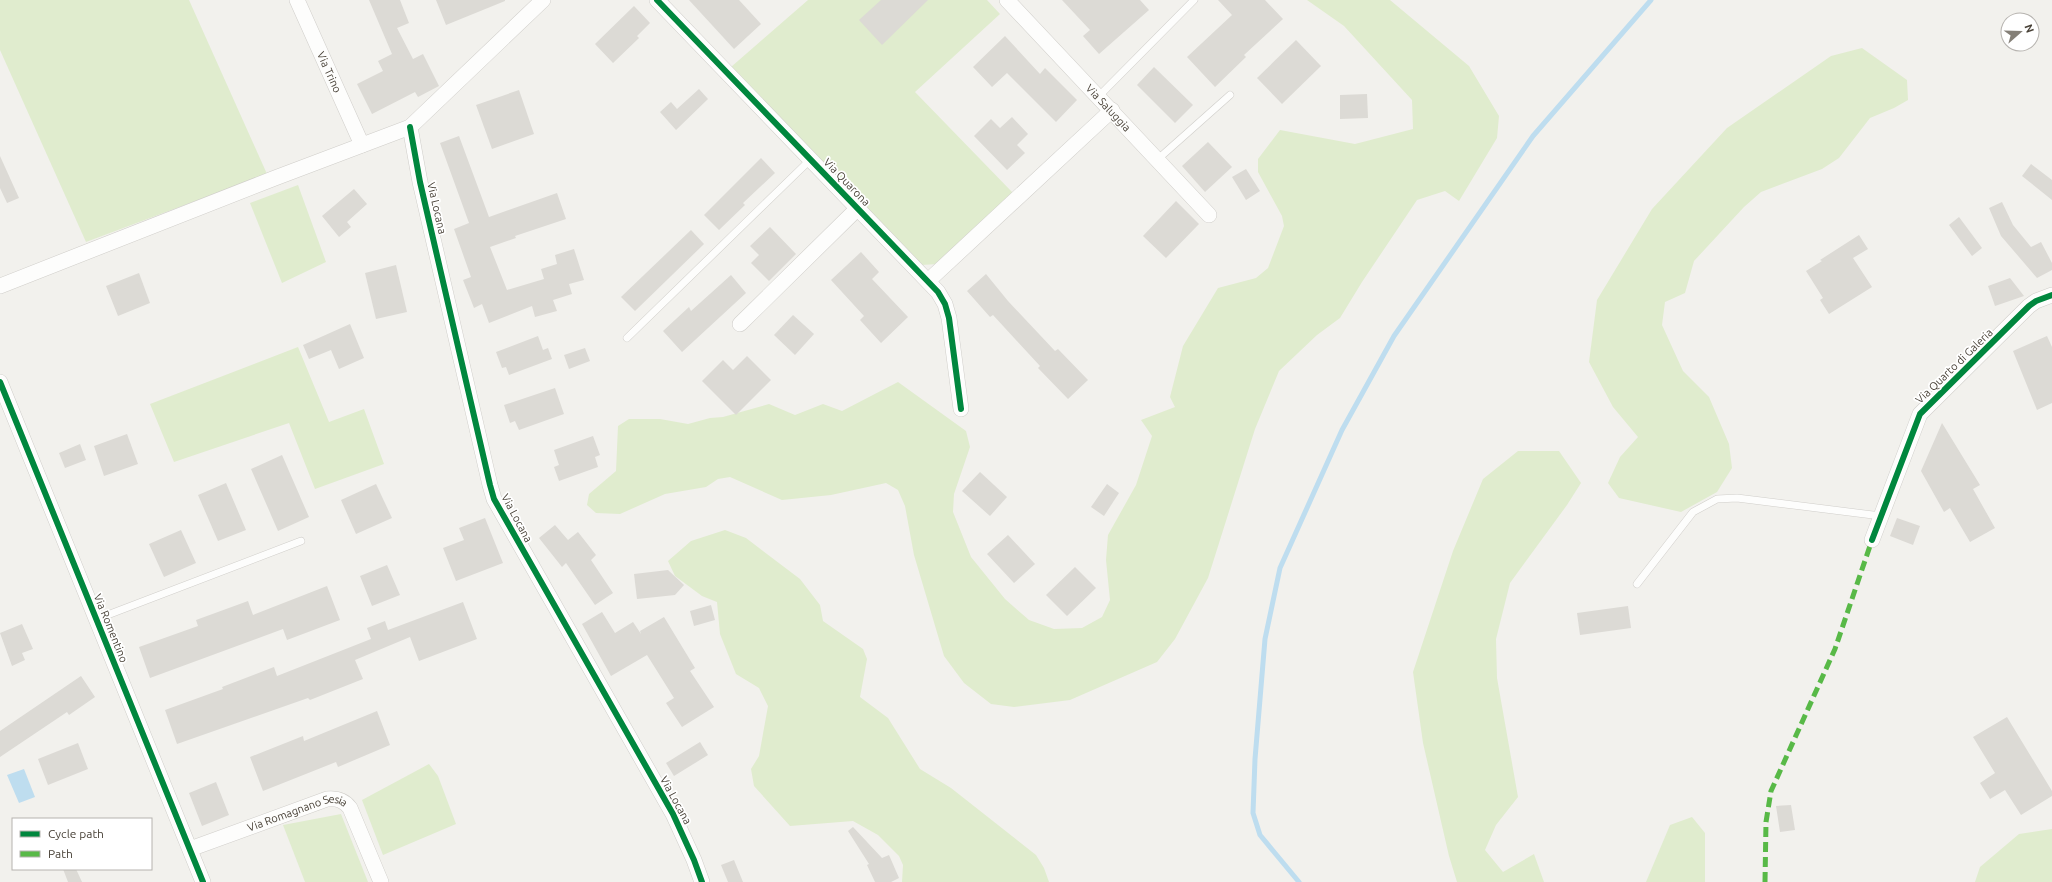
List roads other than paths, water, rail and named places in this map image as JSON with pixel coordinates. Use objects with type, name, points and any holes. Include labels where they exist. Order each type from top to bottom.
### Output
[{"type":"street","name":"Via Trino","points":[[297,0],[362,144]]},
{"type":"street","points":[[0,286],[362,144],[410,127],[543,0]]},
{"type":"street","name":"Via Quarona","points":[[657,0],[942,297],[948,310],[961,408]]},
{"type":"street","name":"Via Saluggia","points":[[1007,0],[1210,215]]},
{"type":"street","points":[[928,281],[1112,110]]},
{"type":"street","name":"Via Locana","points":[[410,127],[420,182],[494,499],[672,814],[694,860],[702,882]]},
{"type":"street","points":[[740,324],[858,208]]},
{"type":"street","name":"Via Quarto di Galeria","points":[[1872,540],[1917,420],[1924,407],[2029,306],[2036,301],[2052,295]]},
{"type":"street","name":"Via Romentino","points":[[0,382],[203,882]]},
{"type":"street","name":"Via Romagnano Sesia","points":[[190,849],[327,799],[334,799],[344,802],[350,808],[381,882]]},
{"type":"lane","points":[[1099,96],[1194,0]]},
{"type":"lane","points":[[1158,159],[1230,95]]},
{"type":"lane","points":[[627,338],[811,159]]},
{"type":"lane","points":[[1637,584],[1692,512],[1717,499],[1738,498],[1881,516]]},
{"type":"lane","points":[[97,619],[301,541]]},
{"type":"water","points":[[24,769],[35,797],[19,803],[7,775]]},
{"type":"waterway","points":[[1299,882],[1260,835],[1253,813],[1255,759],[1265,639],[1280,568],[1342,430],[1394,336],[1533,136],[1651,0]]}]
